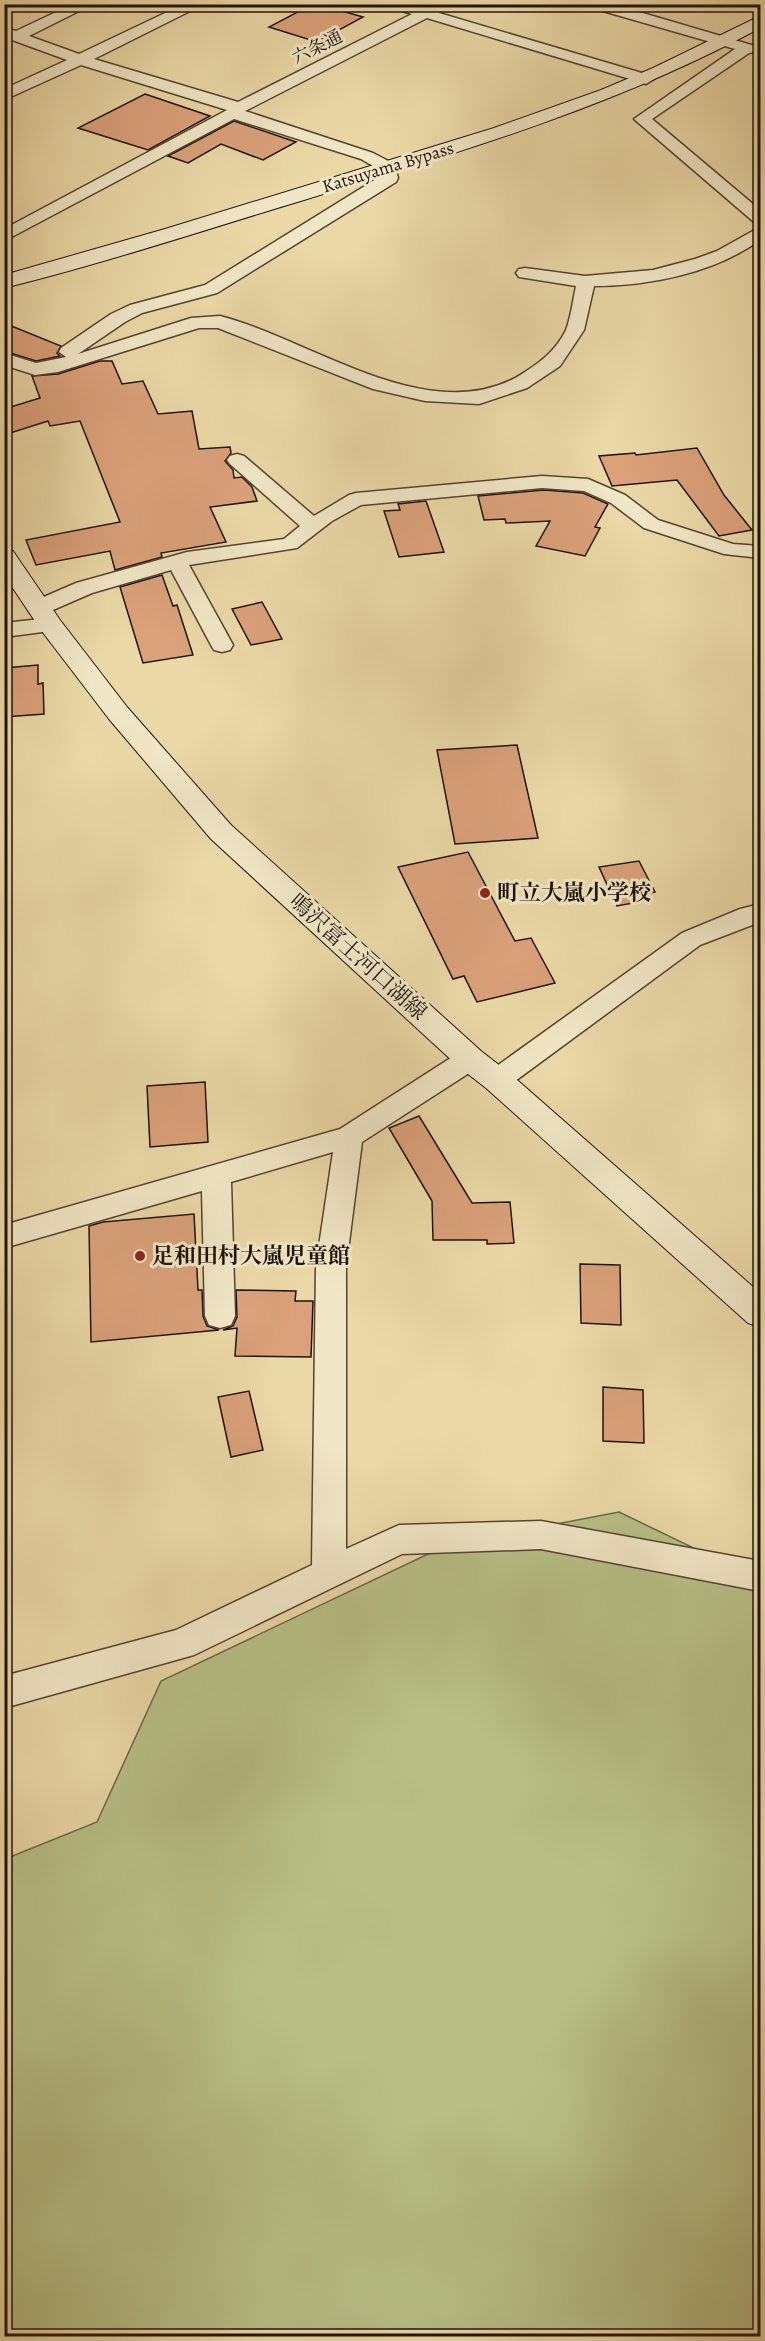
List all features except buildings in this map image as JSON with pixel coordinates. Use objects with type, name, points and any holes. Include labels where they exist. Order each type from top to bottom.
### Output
[{"type":"main road","name":"Katsuyama Bypass","points":[[4,282],[524,126],[646,79],[725,42],[760,21]]},
{"type":"main road","name":"鳴沢富士河口湖線","points":[[4,556],[44,617],[118,712],[221,832],[470,1059],[497,1080],[760,1313]]},
{"type":"street","points":[[11,34],[86,4]]},
{"type":"street","points":[[4,95],[197,4]]},
{"type":"street","points":[[394,4],[646,79]]},
{"type":"street","name":"六条通","points":[[4,236],[236,111],[444,4]]},
{"type":"street","points":[[594,4],[754,50]]},
{"type":"street","points":[[11,34],[367,156],[388,168],[390,178],[211,289],[149,305],[127,314],[43,368]]},
{"type":"street","points":[[754,50],[642,119],[760,218]]},
{"type":"street","points":[[525,273],[586,281],[648,276],[728,254],[760,232]]},
{"type":"street","points":[[4,359],[35,369],[58,366],[198,322],[220,322],[380,385],[425,395],[478,398],[520,384],[553,362],[575,330],[586,281]]},
{"type":"street","points":[[237,460],[313,526]]},
{"type":"street","points":[[4,630],[44,617],[84,588],[195,557],[291,543],[356,499],[542,482],[588,484],[618,499],[651,524],[731,550],[760,552]]},
{"type":"street","points":[[177,562],[222,645]]},
{"type":"street","points":[[497,1080],[691,939],[749,915],[760,913]]},
{"type":"street","points":[[4,1237],[349,1137],[470,1059]]},
{"type":"street","points":[[329,1574],[331,1266],[349,1137]]},
{"type":"street","points":[[216,1175],[220,1316]]},
{"type":"street","points":[[4,1692],[182,1644],[399,1540],[541,1535],[760,1576]]},
{"type":"green space","points":[[619,1512],[760,1580],[760,2336],[5,2336],[5,1859],[97,1822],[161,1681],[447,1545]]},
{"type":"place","name":"町立大嵐小学校","points":[[485,893]]},
{"type":"place","name":"足和田村大嵐児童館","points":[[140,1256]]}]
